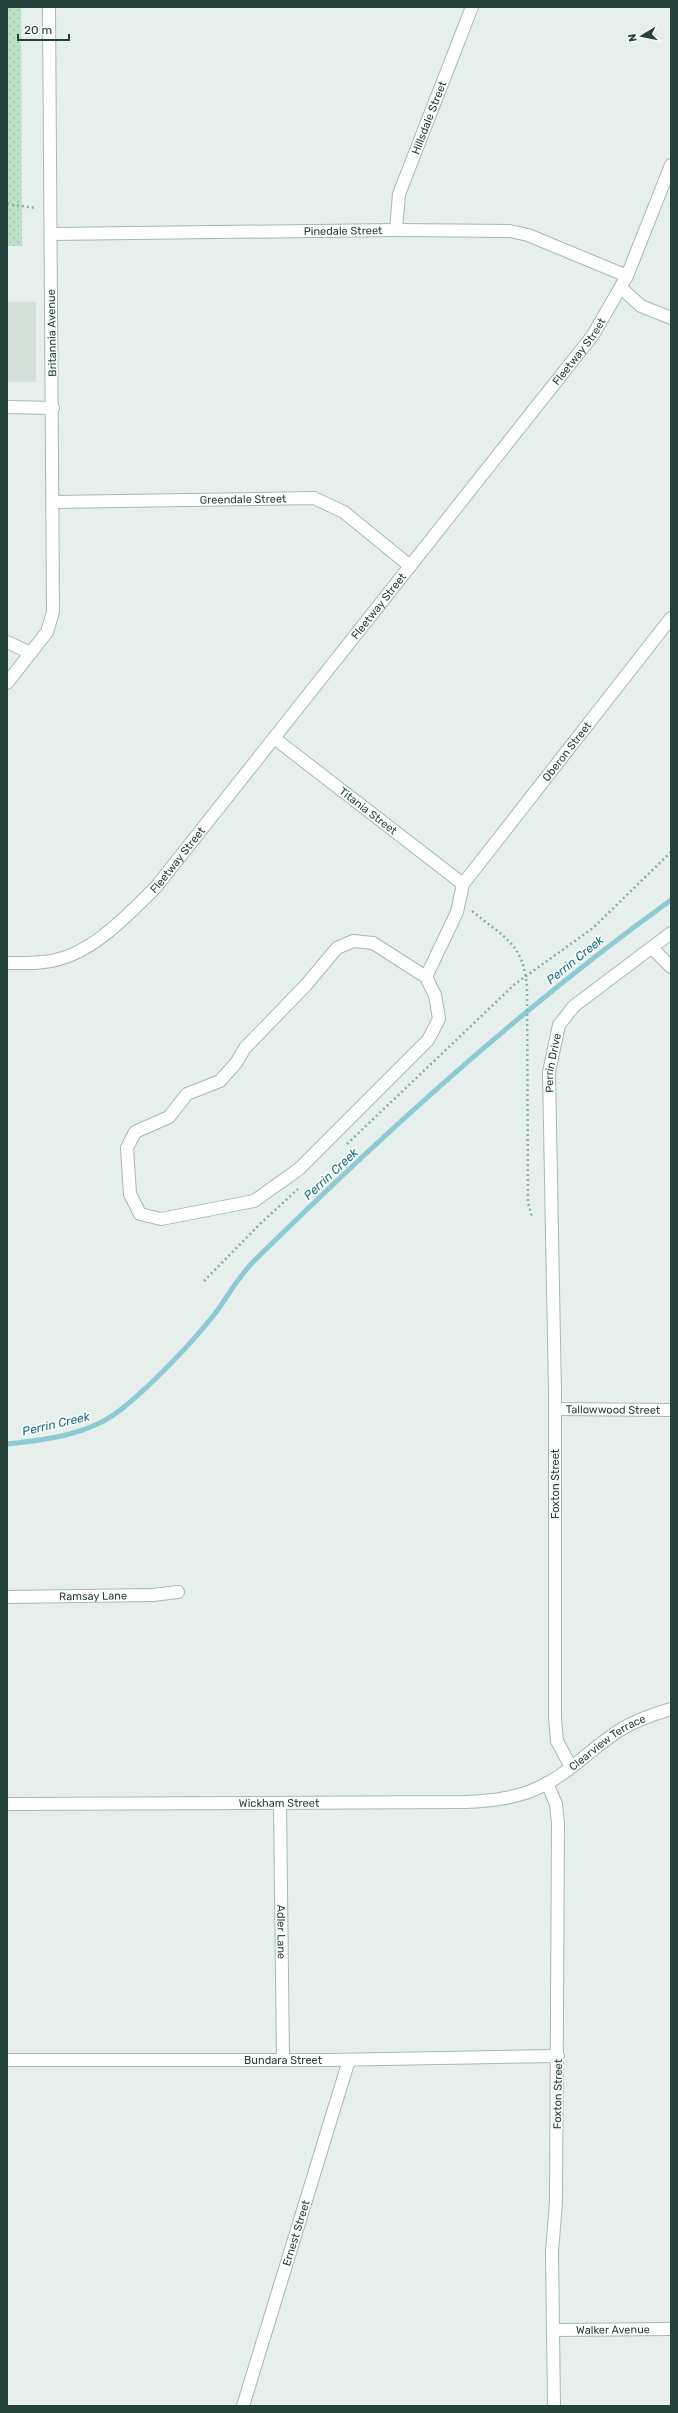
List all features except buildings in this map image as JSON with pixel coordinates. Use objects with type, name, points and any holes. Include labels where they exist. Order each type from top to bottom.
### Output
[{"type":"street","name":"Britannia Avenue","points":[[7,683],[47,632],[53,612],[53,408],[49,7]]},
{"type":"street","name":"Hillsdale Street","points":[[396,230],[399,194],[472,7]]},
{"type":"street","name":"Fleetway Street","points":[[7,963],[59,959],[81,950],[110,930],[156,887],[593,335],[627,276],[671,164]]},
{"type":"street","name":"Pinedale Street","points":[[51,234],[396,230],[510,231],[528,235],[627,276]]},
{"type":"street","points":[[621,288],[640,306],[671,318]]},
{"type":"street","points":[[7,406],[53,408]]},
{"type":"street","name":"Greendale Street","points":[[53,502],[314,498],[344,512],[410,566]]},
{"type":"street","name":"Oberon Street","points":[[462,884],[671,618]]},
{"type":"street","points":[[7,642],[31,653]]},
{"type":"street","name":"Titania Street","points":[[274,738],[462,884]]},
{"type":"street","points":[[426,977],[457,912],[462,884]]},
{"type":"street","name":"Perrin Drive","points":[[552,1198],[550,1072],[559,1025],[574,1006],[653,949],[671,933]]},
{"type":"street","points":[[353,941],[373,943],[426,977],[435,995],[439,1019],[428,1040],[299,1169],[254,1201],[161,1219],[140,1214],[130,1194],[127,1148],[135,1132],[169,1116],[187,1094],[220,1081],[236,1063],[245,1048],[306,985],[337,948],[353,941]]},
{"type":"street","points":[[653,949],[671,967]]},
{"type":"street","name":"Foxton Street","points":[[552,1198],[555,1409],[556,1729],[561,1750],[571,1767]]},
{"type":"street","name":"Tallowwood Street","points":[[555,1409],[671,1410]]},
{"type":"street","name":"Ramsay Lane","points":[[7,1597],[153,1595],[178,1592]]},
{"type":"street","name":"Clearview Terrace","points":[[547,1783],[620,1730],[637,1721],[671,1709]]},
{"type":"street","name":"Foxton Street","points":[[547,1783],[556,1804],[558,1823],[558,2056],[556,2202],[552,2252],[555,2330],[554,2406]]},
{"type":"street","name":"Wickham Street","points":[[7,1804],[495,1801],[530,1791],[547,1783]]},
{"type":"street","name":"Adler Lane","points":[[280,1803],[283,2060]]},
{"type":"street","name":"Bundara Street","points":[[7,2060],[349,2060],[558,2056]]},
{"type":"street","name":"Ernest Street","points":[[243,2406],[349,2060]]},
{"type":"street","name":"Walker Avenue","points":[[555,2330],[671,2329]]},
{"type":"path","points":[[7,204],[50,211]]},
{"type":"path","points":[[344,1146],[416,1077],[526,976],[593,928],[671,852]]},
{"type":"path","points":[[459,901],[515,947],[524,964],[526,976],[528,1202],[532,1217]]},
{"type":"path","points":[[204,1281],[261,1223],[301,1187]]},
{"type":"shaded area","points":[[7,302],[36,302],[36,382],[7,382]]},
{"type":"green space","points":[[7,7],[21,7],[22,246],[7,246]]},
{"type":"waterway","name":"Perrin Creek","points":[[7,1444],[36,1441],[80,1431],[94,1426],[119,1411],[158,1377],[196,1336],[217,1311],[239,1279],[254,1261],[353,1165],[455,1073],[508,1028],[615,941],[671,900]]}]
